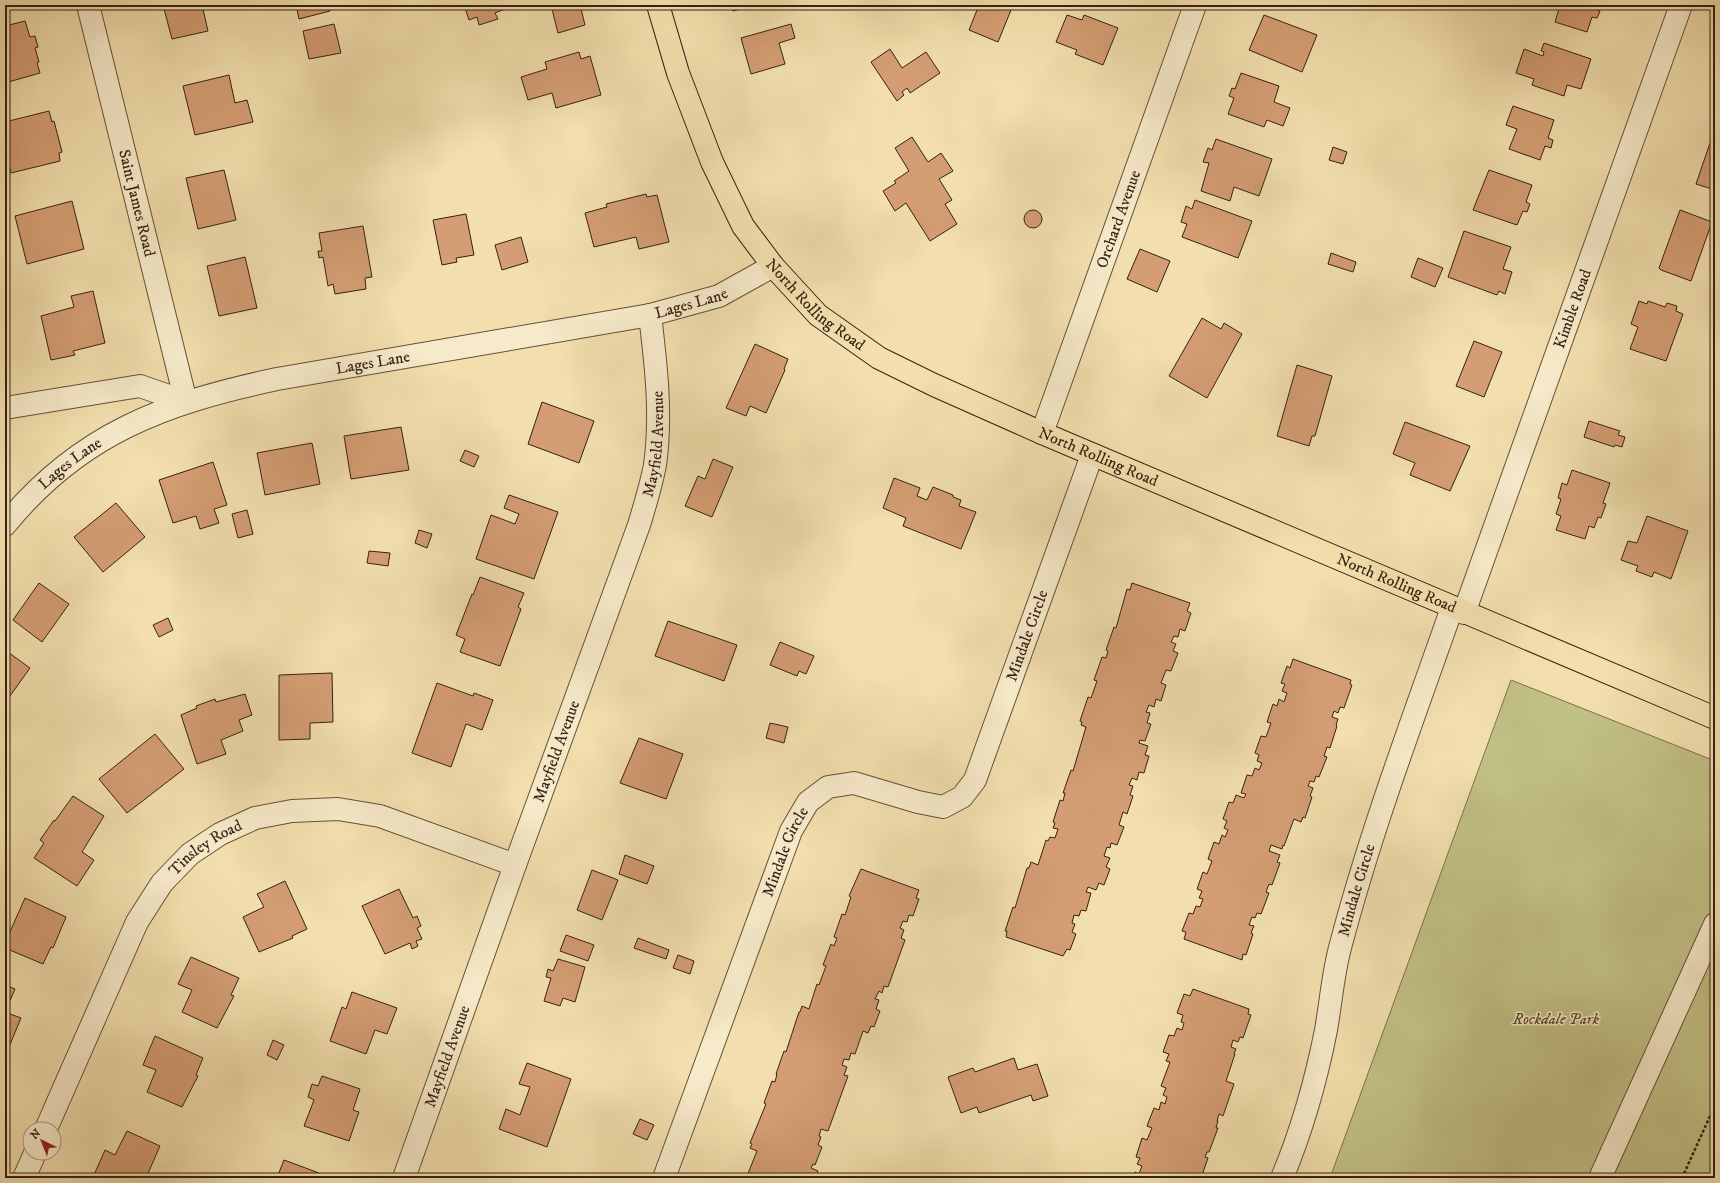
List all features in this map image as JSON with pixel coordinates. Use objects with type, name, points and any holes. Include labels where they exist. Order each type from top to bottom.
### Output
[{"type":"main road","name":"North Rolling Road","points":[[658,5],[678,73],[712,162],[743,226],[773,266],[818,314],[879,358],[934,385],[1042,434],[1715,718]]},
{"type":"street","name":"Saint James Road","points":[[88,5],[186,402]]},
{"type":"street","name":"Orchard Avenue","points":[[1042,434],[1195,5]]},
{"type":"street","name":"Kimble Road","points":[[1458,610],[1681,5]]},
{"type":"street","name":"Lages Lane","points":[[5,526],[43,484],[100,440],[129,424],[186,402],[224,390],[277,379],[650,315],[720,296],[773,266]]},
{"type":"street","name":"Mayfield Avenue","points":[[404,1178],[515,865],[649,495],[655,465],[658,433],[655,357],[650,315]]},
{"type":"street","points":[[5,408],[140,386],[186,402]]},
{"type":"street","name":"Mindale Circle","points":[[664,1178],[791,831],[808,802],[828,787],[854,783],[918,802],[943,807],[962,797],[975,780],[1092,455]]},
{"type":"street","name":"Mindale Circle","points":[[1282,1178],[1312,1094],[1326,1031],[1340,946],[1363,864],[1458,610]]},
{"type":"street","name":"Tinsley Road","points":[[50,1121],[137,922],[162,883],[190,854],[220,834],[255,818],[292,811],[338,809],[380,816],[515,865]]},
{"type":"street","points":[[1600,1178],[1715,924]]},
{"type":"street","points":[[24,1178],[31,1161]]},
{"type":"path","points":[[1682,1178],[1715,1105]]},
{"type":"green space","name":"Rockdale Park","points":[[1511,680],[1715,761],[1715,1178],[1330,1178]]},
{"type":"building","points":[[163,5],[202,5],[208,31],[172,39]]},
{"type":"building","points":[[296,5],[329,5],[330,11],[299,19]]},
{"type":"building","points":[[464,5],[503,5],[505,9],[495,13],[498,19],[479,25],[477,17],[469,20]]},
{"type":"building","points":[[551,5],[580,5],[585,25],[558,33]]},
{"type":"building","points":[[732,5],[755,5],[733,11]]},
{"type":"building","points":[[979,5],[1013,5],[998,42],[969,30]]},
{"type":"building","points":[[1316,5],[1328,5],[1327,9]]},
{"type":"building","points":[[1560,5],[1596,5],[1595,9],[1600,11],[1597,18],[1592,17],[1587,32],[1555,22]]},
{"type":"building","points":[[1067,15],[1082,20],[1084,15],[1118,28],[1103,65],[1075,54],[1077,50],[1056,42]]},
{"type":"building","points":[[1264,15],[1317,35],[1302,72],[1249,50]]},
{"type":"building","points":[[25,21],[30,37],[35,36],[38,47],[35,48],[39,62],[37,63],[40,73],[5,83],[5,26]]},
{"type":"building","points":[[334,24],[341,53],[309,59],[303,31]]},
{"type":"building","points":[[791,24],[795,38],[779,43],[785,64],[751,74],[741,38]]},
{"type":"building","points":[[1544,43],[1591,59],[1581,89],[1567,85],[1564,96],[1532,85],[1534,79],[1516,73],[1524,49],[1543,56],[1544,52],[1541,51]]},
{"type":"building","points":[[890,49],[902,68],[926,52],[940,73],[910,93],[907,88],[902,92],[904,95],[897,101],[871,62]]},
{"type":"building","points":[[579,52],[581,59],[590,56],[601,95],[556,108],[552,93],[528,100],[521,77],[547,69],[545,62]]},
{"type":"building","points":[[1241,73],[1279,86],[1274,102],[1290,108],[1283,126],[1267,120],[1264,127],[1228,114],[1234,98],[1229,96],[1232,88],[1235,89]]},
{"type":"building","points":[[229,75],[235,103],[247,100],[253,122],[195,135],[183,86]]},
{"type":"building","points":[[1513,106],[1554,120],[1548,138],[1553,140],[1551,148],[1545,146],[1540,160],[1509,149],[1517,129],[1506,125]]},
{"type":"building","points":[[49,111],[52,122],[54,121],[62,152],[59,153],[60,161],[11,173],[5,149],[5,122]]},
{"type":"building","points":[[912,137],[928,162],[941,153],[953,171],[939,179],[952,200],[945,204],[957,224],[930,241],[906,203],[895,211],[883,191],[896,183],[894,181],[909,171],[895,148]]},
{"type":"building","points":[[1216,139],[1272,159],[1259,196],[1234,187],[1230,201],[1201,191],[1209,163],[1203,162],[1208,148],[1212,150]]},
{"type":"building","points":[[1710,143],[1715,145],[1715,190],[1696,184]]},
{"type":"building","points":[[1333,147],[1347,152],[1343,164],[1329,160]]},
{"type":"building","points":[[224,170],[236,220],[198,229],[186,178]]},
{"type":"building","points":[[1489,170],[1532,185],[1526,202],[1530,204],[1527,212],[1523,211],[1517,225],[1473,210]]},
{"type":"building","points":[[646,194],[647,197],[657,195],[669,242],[639,249],[636,237],[594,247],[585,213],[607,207],[606,204]]},
{"type":"building","points":[[1195,200],[1252,221],[1238,258],[1182,237],[1187,224],[1181,222],[1186,206],[1192,209]]},
{"type":"building","points":[[72,201],[84,249],[27,264],[15,216]]},
{"type":"building","points":[[1033,210],[1039,213],[1042,219],[1039,225],[1033,228],[1027,225],[1024,219],[1027,213]]},
{"type":"building","points":[[1680,210],[1712,222],[1691,281],[1659,268]]},
{"type":"building","points":[[466,214],[474,255],[456,258],[457,262],[442,265],[433,220]]},
{"type":"building","points":[[363,226],[372,277],[365,278],[366,289],[335,294],[333,284],[328,286],[323,257],[319,258],[318,251],[322,251],[319,233]]},
{"type":"building","points":[[1464,231],[1511,247],[1503,269],[1512,272],[1505,294],[1499,291],[1497,295],[1448,277]]},
{"type":"building","points":[[521,237],[528,262],[502,270],[495,245]]},
{"type":"building","points":[[1140,249],[1170,261],[1157,292],[1127,279]]},
{"type":"building","points":[[1331,253],[1356,262],[1353,272],[1328,264]]},
{"type":"building","points":[[245,257],[257,308],[219,316],[207,266]]},
{"type":"building","points":[[1418,258],[1443,268],[1435,287],[1411,277]]},
{"type":"building","points":[[93,291],[105,343],[73,351],[75,355],[51,360],[41,316],[74,307],[71,296]]},
{"type":"building","points":[[1639,301],[1647,304],[1648,301],[1665,307],[1667,303],[1677,306],[1676,311],[1683,314],[1666,361],[1630,349],[1638,327],[1631,324]]},
{"type":"building","points":[[1202,318],[1221,329],[1224,323],[1242,334],[1207,398],[1169,376]]},
{"type":"building","points":[[1474,341],[1502,352],[1484,397],[1456,386]]},
{"type":"building","points":[[755,344],[788,359],[784,369],[785,370],[766,413],[750,406],[746,416],[726,408]]},
{"type":"building","points":[[1297,365],[1332,376],[1315,436],[1312,436],[1309,446],[1277,436]]},
{"type":"building","points":[[542,402],[594,421],[579,463],[528,444]]},
{"type":"building","points":[[1589,421],[1620,431],[1618,435],[1625,437],[1622,447],[1615,445],[1614,447],[1584,437]]},
{"type":"building","points":[[1405,422],[1470,446],[1450,491],[1410,475],[1415,463],[1393,454]]},
{"type":"building","points":[[401,427],[409,470],[351,479],[344,436]]},
{"type":"building","points":[[312,443],[320,484],[265,495],[257,453]]},
{"type":"building","points":[[465,450],[479,456],[474,467],[460,461]]},
{"type":"building","points":[[713,459],[733,467],[712,517],[685,506],[698,476],[705,479]]},
{"type":"building","points":[[213,462],[227,505],[214,509],[219,523],[200,529],[196,516],[173,523],[159,480]]},
{"type":"building","points":[[1572,470],[1610,483],[1603,503],[1606,504],[1601,518],[1598,517],[1594,528],[1589,526],[1585,539],[1556,530],[1561,516],[1556,514],[1561,499],[1558,498],[1562,483],[1567,485]]},
{"type":"building","points":[[894,478],[920,488],[917,496],[927,500],[933,487],[961,500],[959,506],[976,512],[961,549],[903,526],[906,518],[883,508]]},
{"type":"building","points":[[509,495],[558,512],[534,579],[476,559],[491,515],[515,524],[519,514],[504,508]]},
{"type":"building","points":[[116,503],[145,537],[103,572],[74,537]]},
{"type":"building","points":[[247,510],[253,534],[238,538],[232,514]]},
{"type":"building","points":[[1647,516],[1688,531],[1671,579],[1654,572],[1652,577],[1636,571],[1638,566],[1621,560],[1628,541],[1637,543]]},
{"type":"building","points":[[419,530],[432,534],[427,548],[415,543]]},
{"type":"building","points":[[369,551],[390,553],[388,566],[367,563]]},
{"type":"building","points":[[480,577],[524,593],[518,607],[521,609],[500,666],[460,652],[465,639],[456,635]]},
{"type":"building","points":[[39,583],[69,604],[42,642],[13,620]]},
{"type":"building","points":[[1132,583],[1190,603],[1187,611],[1191,613],[1185,631],[1180,629],[1178,637],[1174,636],[1171,642],[1176,644],[1173,651],[1178,653],[1171,671],[1166,670],[1161,683],[1166,685],[1161,701],[1156,699],[1154,707],[1149,705],[1146,712],[1150,713],[1147,723],[1151,724],[1145,741],[1140,740],[1139,743],[1148,746],[1145,755],[1149,756],[1144,773],[1139,772],[1137,780],[1132,778],[1129,785],[1133,786],[1130,795],[1133,796],[1127,814],[1123,812],[1119,825],[1124,827],[1117,845],[1111,843],[1110,848],[1107,847],[1104,856],[1110,858],[1106,867],[1110,869],[1104,885],[1099,883],[1096,890],[1088,887],[1086,892],[1091,893],[1086,911],[1081,910],[1079,916],[1074,915],[1072,923],[1075,924],[1072,932],[1076,934],[1070,950],[1067,949],[1063,956],[1006,937],[1007,931],[1005,931],[1013,907],[1015,908],[1027,868],[1029,868],[1031,862],[1038,865],[1046,840],[1048,841],[1050,837],[1055,838],[1058,829],[1053,828],[1055,823],[1053,822],[1060,800],[1063,801],[1065,793],[1063,793],[1071,770],[1073,771],[1086,727],[1081,725],[1082,722],[1080,721],[1088,697],[1091,698],[1097,681],[1094,680],[1102,657],[1106,658],[1108,651],[1106,650],[1114,627],[1116,628],[1127,589],[1130,590]]},
{"type":"building","points":[[168,618],[173,630],[159,637],[153,625]]},
{"type":"building","points":[[668,621],[737,645],[724,681],[655,656]]},
{"type":"building","points":[[780,642],[814,656],[806,674],[799,671],[797,676],[770,665]]},
{"type":"building","points":[[5,650],[30,668],[5,703]]},
{"type":"building","points":[[1293,659],[1351,680],[1350,684],[1352,685],[1344,708],[1340,707],[1338,713],[1334,711],[1332,717],[1338,719],[1337,726],[1330,748],[1327,747],[1324,756],[1327,757],[1319,777],[1316,776],[1314,782],[1310,781],[1308,786],[1313,788],[1310,796],[1312,797],[1305,818],[1303,817],[1301,822],[1294,819],[1282,849],[1271,845],[1269,851],[1280,855],[1277,862],[1280,863],[1272,885],[1269,884],[1266,892],[1269,893],[1261,914],[1257,913],[1255,918],[1252,917],[1249,925],[1254,926],[1251,933],[1253,934],[1246,955],[1243,954],[1242,960],[1184,939],[1186,932],[1182,931],[1189,913],[1193,914],[1196,906],[1200,907],[1203,899],[1199,898],[1202,891],[1197,889],[1203,872],[1207,874],[1212,861],[1208,859],[1214,842],[1219,844],[1222,835],[1225,837],[1228,830],[1224,828],[1227,821],[1223,819],[1229,802],[1233,803],[1236,795],[1244,798],[1246,794],[1241,793],[1247,775],[1252,776],[1255,768],[1259,770],[1262,763],[1257,761],[1259,755],[1255,753],[1261,736],[1266,737],[1271,723],[1267,722],[1273,704],[1277,706],[1279,699],[1284,702],[1287,693],[1282,691],[1285,684],[1281,683],[1287,666],[1290,668]]},
{"type":"building","points":[[332,673],[333,722],[310,723],[310,739],[279,740],[279,675]]},
{"type":"building","points":[[437,683],[473,696],[474,693],[493,700],[482,730],[466,724],[451,767],[412,753]]},
{"type":"building","points":[[245,694],[252,715],[239,720],[243,731],[221,740],[226,754],[197,764],[181,715],[197,708],[196,706],[215,699],[216,702]]},
{"type":"building","points":[[770,723],[788,727],[784,743],[766,738]]},
{"type":"building","points":[[155,734],[184,769],[127,813],[99,779]]},
{"type":"building","points":[[639,738],[683,754],[666,799],[620,783]]},
{"type":"building","points":[[73,796],[104,816],[82,852],[94,860],[77,886],[34,858],[44,843],[40,840]]},
{"type":"building","points":[[625,855],[654,866],[647,884],[619,874]]},
{"type":"building","points":[[861,869],[919,890],[916,898],[919,899],[913,916],[909,915],[907,922],[903,921],[900,928],[904,930],[901,938],[905,940],[888,987],[884,986],[882,993],[879,991],[875,999],[879,1000],[876,1009],[880,1011],[874,1027],[871,1026],[868,1033],[863,1031],[855,1054],[851,1053],[849,1060],[844,1059],[842,1065],[847,1067],[844,1075],[848,1076],[828,1131],[821,1129],[819,1136],[821,1137],[818,1145],[822,1147],[815,1165],[813,1164],[811,1168],[818,1171],[816,1177],[819,1178],[749,1178],[750,1176],[747,1176],[757,1151],[750,1148],[752,1144],[750,1143],[766,1104],[764,1103],[772,1081],[775,1082],[776,1074],[784,1051],[786,1052],[799,1012],[802,1006],[809,1009],[817,984],[819,985],[826,966],[823,965],[831,944],[834,946],[837,938],[834,937],[842,914],[845,915],[851,897],[849,896]]},
{"type":"building","points":[[592,870],[618,880],[602,920],[577,910]]},
{"type":"building","points":[[285,881],[307,929],[292,936],[293,938],[259,952],[243,917],[264,907],[257,894]]},
{"type":"building","points":[[399,889],[413,918],[417,916],[421,926],[417,928],[422,939],[416,941],[418,946],[412,949],[410,943],[385,954],[362,906]]},
{"type":"building","points":[[25,898],[66,917],[53,948],[51,947],[43,964],[5,948],[5,943]]},
{"type":"building","points":[[566,935],[594,945],[588,961],[560,951]]},
{"type":"building","points":[[638,938],[669,950],[666,959],[634,948]]},
{"type":"building","points":[[678,955],[694,961],[690,974],[673,968]]},
{"type":"building","points":[[191,957],[239,978],[231,995],[234,996],[217,1028],[182,1012],[192,990],[178,984]]},
{"type":"building","points":[[558,959],[585,967],[575,1002],[563,998],[560,1006],[544,1001],[551,978],[546,977],[548,969],[553,971]]},
{"type":"building","points":[[5,985],[15,989],[5,1012]]},
{"type":"building","points":[[1193,989],[1249,1009],[1248,1014],[1251,1015],[1243,1038],[1240,1037],[1238,1042],[1233,1040],[1231,1047],[1236,1049],[1226,1081],[1234,1084],[1223,1116],[1219,1114],[1216,1128],[1218,1128],[1209,1152],[1207,1152],[1205,1157],[1208,1158],[1201,1178],[1133,1178],[1135,1172],[1139,1174],[1142,1166],[1137,1164],[1140,1158],[1136,1157],[1142,1138],[1147,1140],[1152,1128],[1147,1126],[1154,1108],[1159,1110],[1161,1102],[1165,1104],[1167,1097],[1163,1095],[1166,1088],[1161,1086],[1170,1062],[1166,1061],[1169,1054],[1163,1052],[1169,1035],[1174,1036],[1177,1028],[1182,1030],[1184,1023],[1181,1022],[1183,1015],[1177,1013],[1184,994],[1190,996]]},
{"type":"building","points":[[352,992],[397,1008],[387,1034],[375,1030],[366,1054],[330,1041],[342,1007],[346,1009]]},
{"type":"building","points":[[5,1012],[21,1018],[9,1047],[5,1045]]},
{"type":"building","points":[[155,1036],[203,1058],[196,1075],[198,1076],[182,1107],[147,1092],[156,1070],[143,1065]]},
{"type":"building","points":[[273,1040],[284,1045],[277,1060],[267,1055]]},
{"type":"building","points":[[1014,1058],[1018,1070],[1037,1064],[1048,1096],[1033,1101],[1031,1095],[979,1113],[977,1107],[961,1113],[948,1077],[973,1068],[975,1072]]},
{"type":"building","points":[[527,1063],[571,1079],[547,1147],[499,1129],[506,1109],[520,1115],[530,1087],[519,1084]]},
{"type":"building","points":[[322,1076],[360,1089],[353,1110],[359,1112],[349,1141],[304,1126],[314,1100],[308,1097],[312,1084],[318,1086]]},
{"type":"building","points":[[640,1119],[654,1125],[647,1140],[633,1134]]},
{"type":"building","points":[[127,1131],[160,1146],[146,1178],[99,1178],[94,1175],[105,1150],[115,1155]]},
{"type":"building","points":[[284,1160],[319,1173],[317,1178],[274,1178],[276,1174],[278,1175]]}]
